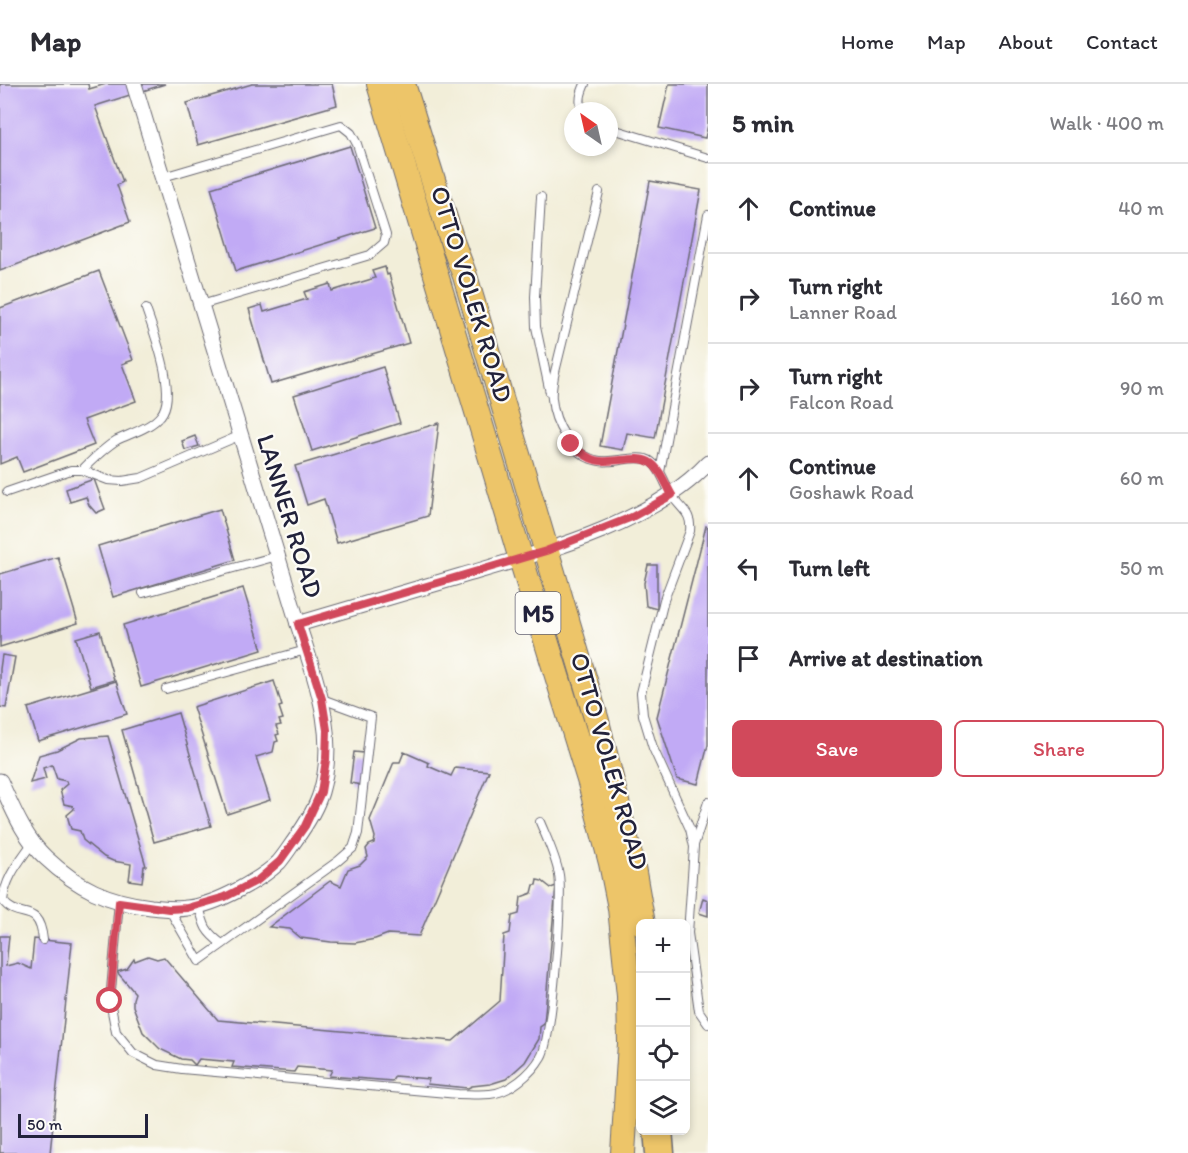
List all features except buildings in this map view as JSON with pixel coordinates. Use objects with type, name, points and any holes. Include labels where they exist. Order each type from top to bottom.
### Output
[{"type":"highway","points":[[658,1135],[660,1153]]},
{"type":"main road","name":"OTTO VOLEK ROAD","points":[[379,84],[590,783],[611,863],[620,908],[629,996],[630,1043],[623,1153]]},
{"type":"main road","name":"OTTO VOLEK ROAD","points":[[403,84],[465,276],[597,721],[623,821],[642,919]]},
{"type":"main road","points":[[650,1153],[651,1135]]},
{"type":"street","name":"LANNER ROAD","points":[[0,781],[23,829],[44,857],[63,873],[92,892],[119,902],[169,909],[199,906],[225,897],[258,880],[280,861],[305,826],[321,792],[326,760],[327,730],[322,699],[134,84]]},
{"type":"street","points":[[298,624],[546,551],[632,517],[672,495],[708,464]]},
{"type":"lane","points":[[580,102],[585,84]]},
{"type":"lane","points":[[163,177],[340,125],[351,133],[357,144],[386,235],[384,243],[370,255],[201,305]]},
{"type":"lane","points":[[618,131],[708,158]]},
{"type":"lane","points":[[552,397],[554,376],[599,192]]},
{"type":"lane","points":[[541,197],[535,297],[536,327],[554,412],[571,444],[582,454],[596,461],[646,459],[654,464],[691,522],[690,531],[664,600],[641,693],[643,715],[652,748],[690,829],[694,847]]},
{"type":"lane","points":[[660,472],[708,215]]},
{"type":"lane","points":[[82,470],[105,448],[138,432],[161,416],[166,405],[164,369],[146,309]]},
{"type":"lane","points":[[7,492],[70,470],[82,470],[108,480],[122,481],[141,478],[241,435]]},
{"type":"lane","points":[[143,593],[277,556]]},
{"type":"lane","points":[[166,688],[306,650]]},
{"type":"lane","points":[[169,909],[199,961],[353,848],[358,833],[371,717],[322,699]]},
{"type":"lane","points":[[708,802],[694,847],[688,933],[699,1011],[708,1024]]},
{"type":"lane","points":[[119,902],[110,1001],[116,1032],[133,1053],[157,1065],[182,1069],[458,1094],[492,1094],[513,1086],[529,1072],[542,1056],[549,1032],[560,898],[559,874],[540,822]]},
{"type":"lane","points":[[33,842],[5,885],[3,901],[7,906],[37,918],[42,925],[44,940]]},
{"type":"lane","points":[[199,906],[204,927],[222,944]]},
{"type":"route","points":[[110,1001],[119,902],[169,909],[199,906],[225,897],[258,880],[280,861],[305,826],[321,792],[326,760],[327,730],[322,699],[298,624],[546,551],[632,517],[672,495],[660,472],[646,459],[596,461],[582,454],[571,444]]}]
